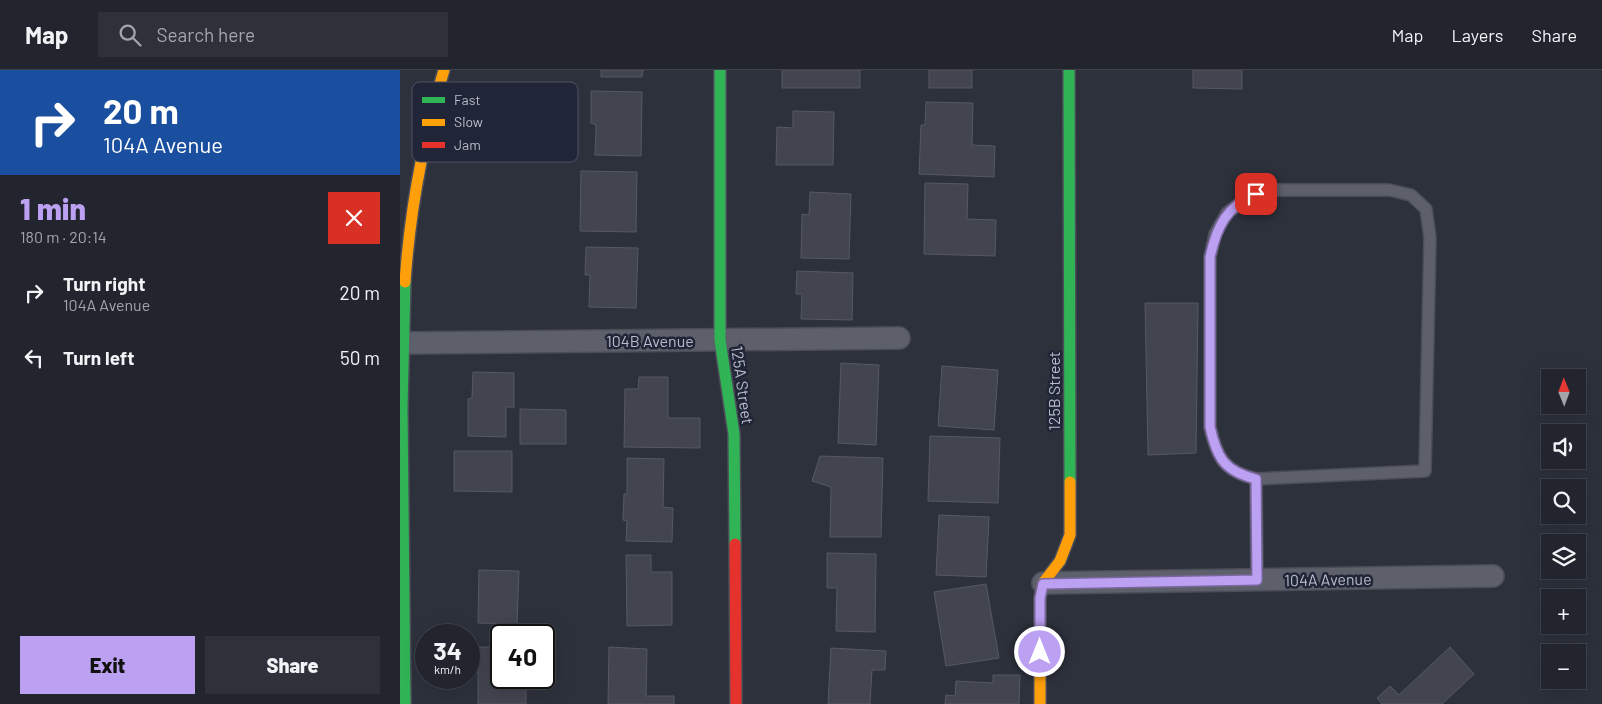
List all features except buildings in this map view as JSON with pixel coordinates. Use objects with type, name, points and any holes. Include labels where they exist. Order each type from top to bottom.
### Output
[{"type":"street","points":[[440,82],[444,70]]},
{"type":"street","name":"125A Street","points":[[720,70],[720,340],[734,434],[736,704]]},
{"type":"street","name":"125B Street","points":[[1040,704],[1040,598],[1043,584],[1060,561],[1070,534],[1069,70]]},
{"type":"street","points":[[405,704],[402,343],[413,196],[420,162]]},
{"type":"street","name":"104B Avenue","points":[[402,343],[900,338]]},
{"type":"street","name":"104A Avenue","points":[[1043,584],[1493,576]]},
{"type":"lane","points":[[1267,190],[1389,190],[1411,195],[1426,209],[1430,238],[1425,471],[1256,479],[1239,475],[1224,462],[1215,448],[1210,427],[1210,257],[1215,234],[1227,213],[1246,199],[1267,190]]},
{"type":"lane","points":[[1256,479],[1257,580]]},
{"type":"traffic: fast","points":[[720,70],[720,340],[734,434],[735,544]]},
{"type":"traffic: fast","points":[[1069,70],[1070,482]]},
{"type":"traffic: fast","points":[[405,282],[402,407],[405,704]]},
{"type":"traffic: slow","points":[[441,82],[444,70]]},
{"type":"traffic: slow","points":[[405,282],[410,228],[421,162]]},
{"type":"traffic: slow","points":[[1040,704],[1040,598],[1043,583],[1060,561],[1070,535],[1070,482]]},
{"type":"traffic: jam","points":[[735,544],[736,704]]},
{"type":"route","points":[[1040,652],[1040,598],[1043,584],[1257,580],[1256,479],[1239,475],[1224,462],[1215,448],[1210,427],[1210,257],[1215,234],[1227,213],[1256,194]]}]
